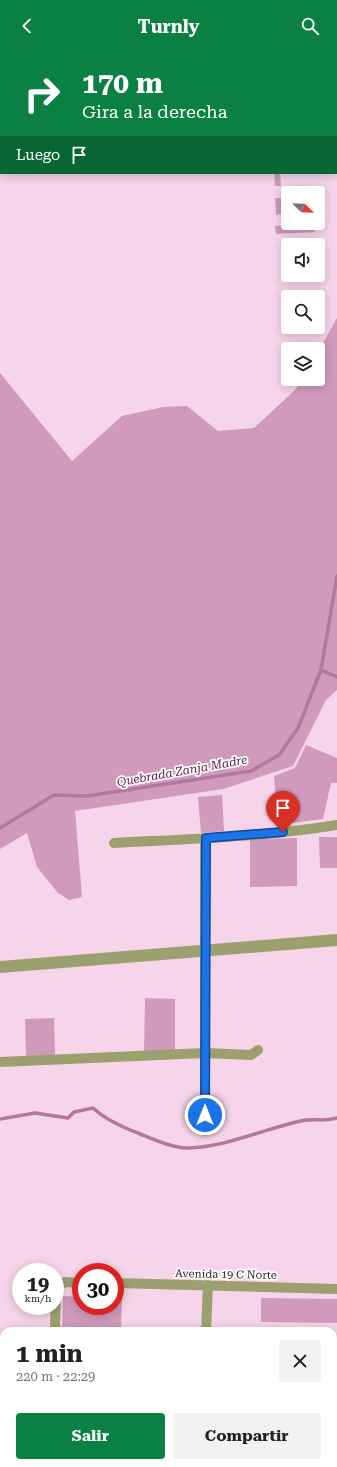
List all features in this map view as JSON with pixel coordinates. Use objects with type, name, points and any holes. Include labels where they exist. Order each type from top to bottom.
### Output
[{"type":"street","points":[[114,843],[206,838],[313,829],[337,825]]},
{"type":"street","points":[[205,1131],[206,838]]},
{"type":"street","points":[[0,967],[337,940]]},
{"type":"street","points":[[0,1062],[205,1054],[251,1055],[258,1050]]},
{"type":"street","points":[[55,1327],[56,1288],[65,1282],[72,1282]]},
{"type":"street","name":"Avenida 19 C Norte","points":[[124,1283],[337,1289]]},
{"type":"street","points":[[206,1327],[208,1285]]},
{"type":"shaded area","points":[[274,174],[280,174],[281,186],[275,186]]},
{"type":"shaded area","points":[[275,198],[281,198],[281,214],[276,215]]},
{"type":"shaded area","points":[[275,226],[281,226],[281,230],[315,230],[315,232],[276,234]]},
{"type":"shaded area","points":[[337,318],[337,690],[326,700],[293,766],[223,789],[75,811],[82,897],[69,900],[58,893],[37,867],[27,833],[0,849],[0,373],[72,461],[122,416],[163,407],[187,406],[218,431],[254,428],[298,386],[325,386],[325,342],[324,342]]},
{"type":"shaded area","points":[[306,745],[337,758],[337,783],[331,783],[323,819],[278,825],[274,776],[295,768]]},
{"type":"shaded area","points":[[222,795],[224,831],[201,833],[198,797]]},
{"type":"shaded area","points":[[319,837],[337,837],[337,868],[320,868]]},
{"type":"shaded area","points":[[297,838],[297,886],[250,887],[250,839]]},
{"type":"shaded area","points":[[145,998],[175,999],[175,1054],[144,1054]]},
{"type":"shaded area","points":[[54,1018],[55,1055],[26,1057],[25,1019]]},
{"type":"shaded area","points":[[64,1296],[72,1296],[72,1315],[121,1315],[121,1327],[62,1327]]},
{"type":"shaded area","points":[[261,1298],[337,1299],[337,1323],[261,1322]]},
{"type":"waterway","name":"Quebrada Zanja Madre","points":[[0,828],[54,795],[87,796],[251,771],[279,755],[298,728],[321,670],[337,576]]},
{"type":"waterway","points":[[321,670],[337,677]]},
{"type":"waterway","points":[[0,1119],[35,1113],[68,1118],[74,1112],[93,1108],[109,1120],[126,1128],[169,1145],[188,1148],[202,1147],[231,1141],[301,1121],[328,1120],[337,1118]]},
{"type":"route","points":[[205,1115],[206,838],[283,832]]}]
